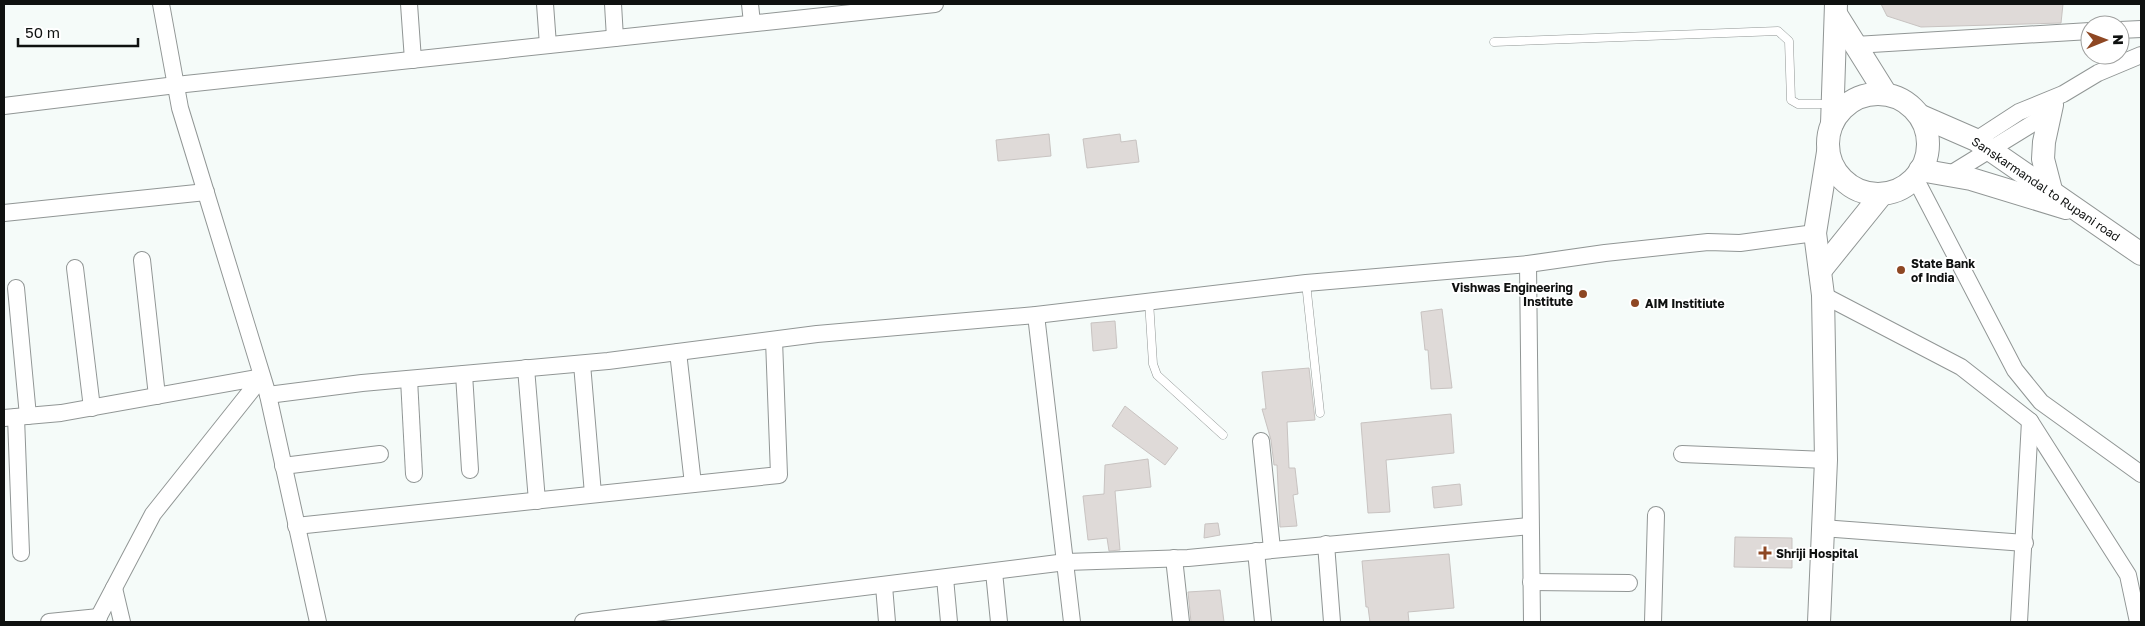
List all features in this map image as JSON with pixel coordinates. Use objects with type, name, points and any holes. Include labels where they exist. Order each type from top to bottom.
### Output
[{"type":"main road","points":[[1836,9],[1855,45],[1886,94]]},
{"type":"main road","points":[[1819,622],[1826,460],[1823,294],[1815,234],[1832,114],[1836,9]]},
{"type":"main road","points":[[1828,152],[1833,167],[1843,180],[1856,189],[1871,194],[1882,194],[1902,188],[1918,174],[1928,149],[1927,132],[1920,116],[1909,104],[1894,95],[1877,93],[1860,96],[1832,114]]},
{"type":"main road","points":[[2051,190],[2043,159],[2044,142],[2057,100]]},
{"type":"main road","name":"Sanskarmandal to Rupani road","points":[[1920,116],[1984,145],[2141,254]]},
{"type":"main road","points":[[1918,174],[1949,175],[1971,179],[2086,215]]},
{"type":"main road","points":[[1820,271],[1882,194]]},
{"type":"street","points":[[161,4],[180,108],[268,395],[318,622]]},
{"type":"street","points":[[409,4],[413,60]]},
{"type":"street","points":[[545,4],[548,45]]},
{"type":"street","points":[[613,4],[615,38]]},
{"type":"street","points":[[750,4],[752,24]]},
{"type":"street","points":[[4,106],[176,85],[935,4]]},
{"type":"street","points":[[1855,45],[2080,33]]},
{"type":"street","points":[[1949,175],[1966,163],[2019,112],[2057,100],[2098,73],[2141,55]]},
{"type":"street","points":[[1918,174],[2015,370],[2041,402],[2141,474]]},
{"type":"street","points":[[4,213],[206,192]]},
{"type":"street","points":[[268,395],[410,379],[582,364],[774,340],[1036,315],[1306,283],[1528,264],[1606,252],[1708,242],[1740,243],[1815,234]]},
{"type":"street","points":[[142,260],[157,396]]},
{"type":"street","points":[[1528,264],[1532,622]]},
{"type":"street","points":[[75,268],[92,408]]},
{"type":"street","points":[[16,288],[16,417],[21,553]]},
{"type":"street","points":[[1823,294],[1961,366],[2030,421],[2128,574],[2138,619]]},
{"type":"street","points":[[1036,315],[1072,622]]},
{"type":"street","points":[[296,526],[779,475],[774,340]]},
{"type":"street","points":[[678,352],[693,484]]},
{"type":"street","points":[[582,364],[593,494]]},
{"type":"street","points":[[526,368],[537,501]]},
{"type":"street","points":[[464,374],[470,470]]},
{"type":"street","points":[[16,417],[92,408],[262,377]]},
{"type":"street","points":[[49,622],[97,620],[153,514],[262,377]]},
{"type":"street","points":[[410,379],[414,474]]},
{"type":"street","points":[[2019,622],[2025,543],[2030,421]]},
{"type":"street","points":[[1261,441],[1264,550],[1263,622]]},
{"type":"street","points":[[283,466],[380,454]]},
{"type":"street","points":[[1682,454],[1826,460]]},
{"type":"street","points":[[1653,622],[1656,515]]},
{"type":"street","points":[[587,622],[1066,562],[1174,558],[1530,526]]},
{"type":"street","points":[[1822,528],[2025,543]]},
{"type":"street","points":[[1326,544],[1332,622]]},
{"type":"street","points":[[1174,558],[1181,622]]},
{"type":"street","points":[[994,572],[999,622]]},
{"type":"street","points":[[945,578],[949,622]]},
{"type":"street","points":[[1531,582],[1629,583]]},
{"type":"street","points":[[884,586],[887,622]]},
{"type":"street","points":[[114,588],[122,622]]},
{"type":"lane","points":[[1494,42],[1778,31],[1789,41],[1791,100],[1798,104],[1832,114]]},
{"type":"lane","points":[[1306,283],[1320,413]]},
{"type":"lane","points":[[1149,301],[1153,364],[1157,375],[1223,435]]},
{"type":"building","points":[[1881,4],[2063,4],[2061,23],[1921,27],[1887,16]]},
{"type":"building","points":[[1049,134],[1051,156],[998,161],[996,140]]},
{"type":"building","points":[[1120,134],[1121,142],[1136,140],[1139,162],[1087,168],[1083,139]]},
{"type":"building","points":[[1442,309],[1452,388],[1431,389],[1428,350],[1425,350],[1421,312]]},
{"type":"building","points":[[1115,321],[1117,348],[1093,351],[1091,323]]},
{"type":"building","points":[[1309,368],[1315,420],[1287,422],[1289,468],[1295,468],[1298,494],[1293,495],[1297,526],[1280,527],[1277,465],[1274,465],[1271,440],[1262,409],[1266,409],[1262,372]]},
{"type":"building","points":[[1125,406],[1178,448],[1165,465],[1112,426]]},
{"type":"building","points":[[1451,414],[1454,453],[1386,460],[1390,512],[1368,513],[1361,423]]},
{"type":"building","points":[[1148,459],[1151,487],[1115,491],[1120,550],[1109,551],[1107,538],[1088,540],[1083,496],[1104,494],[1105,465]]},
{"type":"building","points":[[1460,484],[1462,505],[1434,508],[1432,487]]},
{"type":"building","points":[[1218,523],[1220,535],[1204,538],[1205,524]]},
{"type":"building","points":[[1735,537],[1792,538],[1792,568],[1734,567]]},
{"type":"building","points":[[1449,554],[1454,608],[1408,612],[1409,622],[1370,622],[1368,607],[1366,607],[1362,561]]},
{"type":"building","points":[[1220,590],[1224,622],[1191,622],[1188,592]]},
{"type":"place","name":"State Bank of India","points":[[1901,270]]},
{"type":"place","name":"Vishwas Engineering Institute","points":[[1583,294]]},
{"type":"place","name":"AIM Institiute","points":[[1635,303]]},
{"type":"place","name":"Shriji Hospital","points":[[1765,553]]}]
